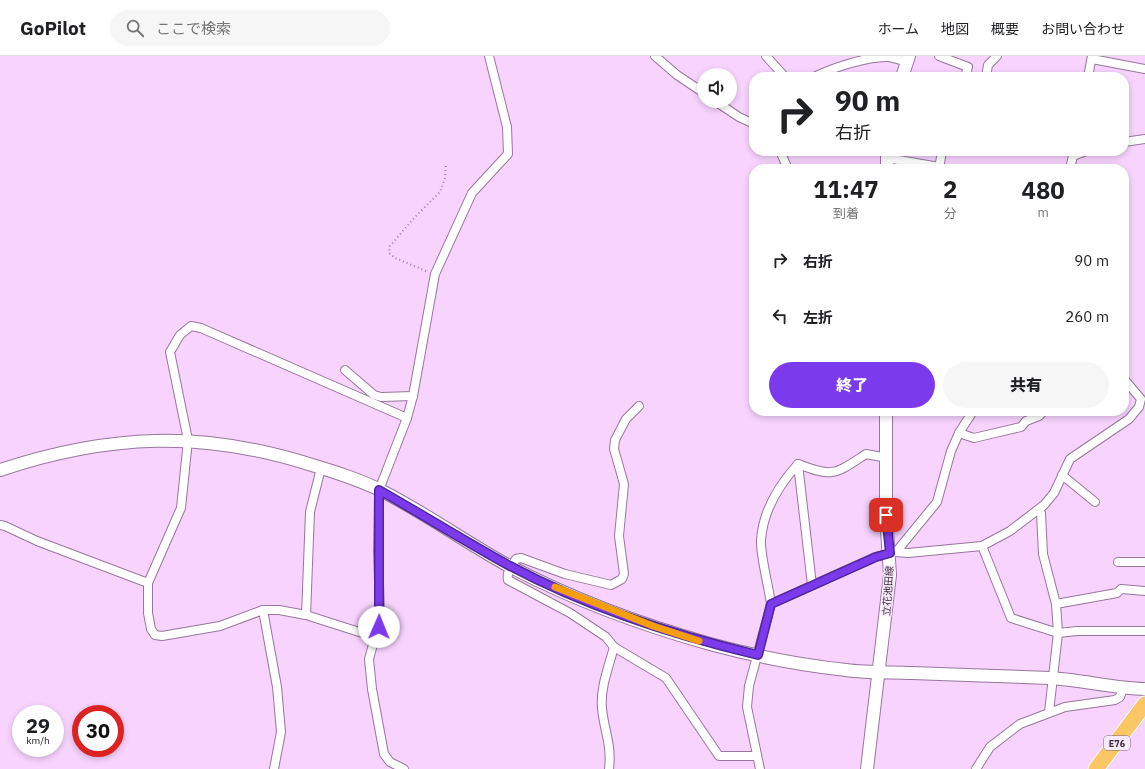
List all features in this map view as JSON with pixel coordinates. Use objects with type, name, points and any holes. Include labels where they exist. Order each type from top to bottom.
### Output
[{"type":"highway","name":"E76","points":[[1096,769],[1141,710]]},
{"type":"street","points":[[404,769],[390,762],[384,754],[372,689],[369,659],[379,627],[380,613],[378,551],[379,490],[407,418],[413,396],[435,274],[472,193],[508,154],[507,127],[489,56]]},
{"type":"street","points":[[655,56],[677,75],[697,89]]},
{"type":"street","points":[[766,56],[780,72]]},
{"type":"street","points":[[939,56],[968,67],[966,72]]},
{"type":"street","points":[[987,72],[988,65],[997,56]]},
{"type":"street","points":[[824,72],[832,68],[861,61],[888,57],[908,59],[904,72]]},
{"type":"street","points":[[1089,72],[1092,58],[1145,69]]},
{"type":"street","points":[[726,108],[749,122]]},
{"type":"street","points":[[1129,141],[1145,139]]},
{"type":"street","points":[[887,159],[916,164]]},
{"type":"street","points":[[375,637],[306,615],[279,610],[262,610],[220,626],[170,635],[155,635],[150,624],[148,583],[181,508],[188,440],[170,352],[180,336],[191,326],[201,328],[407,418]]},
{"type":"street","points":[[345,370],[374,395],[381,397],[413,396]]},
{"type":"street","points":[[771,604],[876,557],[893,553],[908,554],[982,546],[1010,531],[1054,493],[1070,459],[1129,419],[1139,407],[1141,399],[1129,385]]},
{"type":"street","points":[[639,406],[626,419],[615,440],[614,449],[624,484],[618,536],[624,574],[622,579],[611,585],[565,574],[521,558],[516,559],[511,567],[507,576],[508,580],[570,613],[606,637],[614,647],[666,678],[718,756],[756,756]]},
{"type":"street","name":"立花池田線","points":[[867,769],[878,672],[888,607],[893,553],[886,515],[886,416]]},
{"type":"street","points":[[893,553],[937,502],[951,452],[959,433],[970,416]]},
{"type":"street","points":[[959,433],[974,438],[1021,428],[1026,421],[1039,416]]},
{"type":"street","points":[[0,470],[38,457],[89,446],[140,441],[188,440],[240,446],[285,456],[379,490],[511,567],[588,602],[653,626],[711,644],[758,655],[846,670],[1054,679],[1123,688],[1145,689]]},
{"type":"street","points":[[798,464],[815,470],[831,473],[838,472],[866,454],[887,458]]},
{"type":"street","points":[[798,464],[812,585]]},
{"type":"street","points":[[760,769],[756,756],[747,707],[749,686],[771,604],[760,541],[764,520],[783,480],[798,464]]},
{"type":"street","points":[[306,615],[310,512],[321,468]]},
{"type":"street","points":[[1062,475],[1095,502]]},
{"type":"street","points":[[1036,510],[1041,513],[1043,554],[1056,604],[1058,633],[1054,679],[1049,712]]},
{"type":"street","points":[[0,525],[37,541],[148,583]]},
{"type":"street","points":[[982,546],[1011,618],[1058,633],[1077,631],[1145,631]]},
{"type":"street","points":[[1118,562],[1145,562]]},
{"type":"street","points":[[1056,604],[1117,593],[1121,590],[1145,591]]},
{"type":"street","points":[[262,610],[277,687],[281,732],[274,769]]},
{"type":"street","points":[[609,769],[611,753],[602,708],[602,696],[614,647]]},
{"type":"street","points":[[976,769],[990,747],[1020,724],[1065,707],[1115,700],[1120,696],[1123,688]]},
{"type":"path","points":[[435,274],[395,258],[389,253],[390,246],[414,218],[440,192],[445,178],[446,164]]},
{"type":"slow traffic","points":[[555,587],[588,602],[699,641]]},
{"type":"route","points":[[379,627],[379,490],[511,567],[588,602],[653,626],[711,644],[758,655],[771,604],[876,557],[890,553],[886,515]]}]
